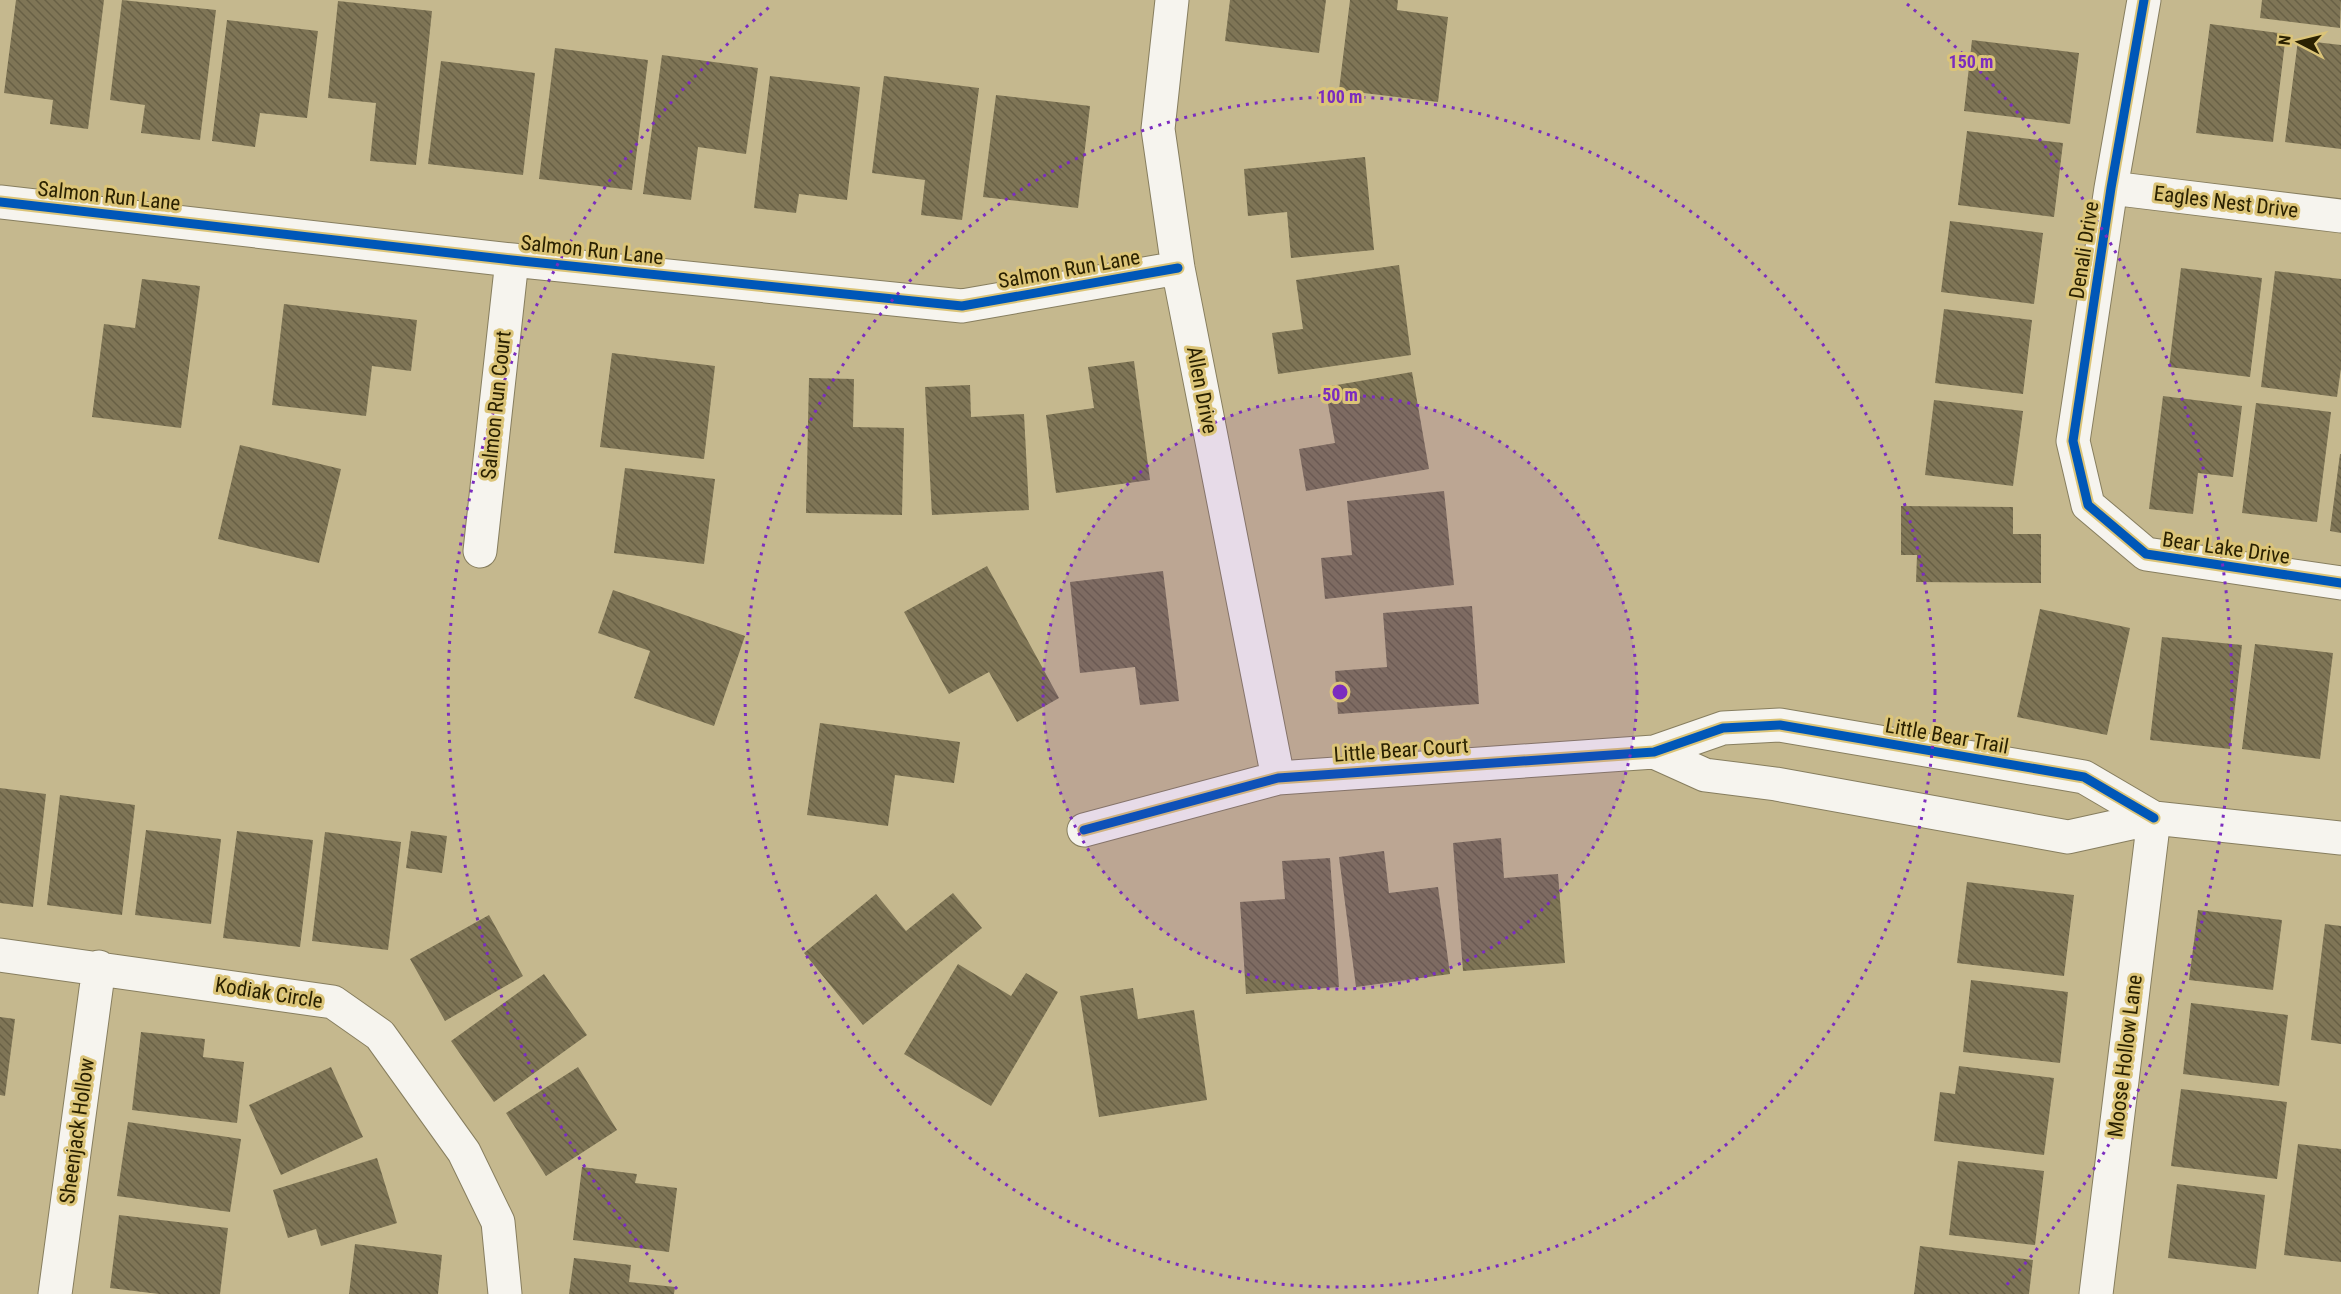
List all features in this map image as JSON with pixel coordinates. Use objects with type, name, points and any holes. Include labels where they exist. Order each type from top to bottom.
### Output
[{"type":"street","name":"Allen Drive","points":[[1172,0],[1158,129],[1178,268],[1278,778]]},
{"type":"street","name":"Denali Drive","points":[[2088,505],[2073,441],[2111,188],[2144,0]]},
{"type":"street","name":"Eagles Nest Drive","points":[[2111,188],[2341,216]]},
{"type":"street","name":"Salmon Run Lane","points":[[0,202],[512,260],[962,306],[1178,268]]},
{"type":"street","name":"Salmon Run Court","points":[[480,551],[512,260]]},
{"type":"street","name":"Bear Lake Drive","points":[[2088,505],[2146,554],[2341,583]]},
{"type":"street","name":"Little Bear Trail","points":[[1723,728],[1780,725],[2084,777],[2154,818]]},
{"type":"street","name":"Little Bear Court","points":[[1084,830],[1278,778],[1654,752],[1723,728]]},
{"type":"street","name":"Little Bear Court","points":[[1654,752],[1705,775],[1731,778]]},
{"type":"street","name":"Little Bear Trail","points":[[1731,778],[1776,784],[2068,837],[2154,818],[2341,838]]},
{"type":"street","name":"Moose Hollow Lane","points":[[2096,1294],[2154,818]]},
{"type":"street","name":"Kodiak Circle","points":[[0,955],[99,967],[333,1002],[380,1035],[464,1152],[498,1222],[505,1294]]},
{"type":"street","name":"Sheenjack Hollow","points":[[55,1294],[99,967]]},
{"type":"building","points":[[16,0],[104,0],[88,129],[50,124],[53,100],[4,93]]},
{"type":"building","points":[[122,0],[216,10],[200,140],[141,133],[145,105],[110,100]]},
{"type":"building","points":[[1230,0],[1326,0],[1319,53],[1225,41]]},
{"type":"building","points":[[1350,0],[1398,0],[1397,10],[1448,17],[1438,102],[1339,90]]},
{"type":"building","points":[[2262,0],[2341,0],[2340,28],[2260,18]]},
{"type":"building","points":[[338,1],[432,11],[416,165],[370,161],[376,103],[328,98]]},
{"type":"building","points":[[227,20],[318,31],[307,118],[260,113],[255,147],[212,141]]},
{"type":"building","points":[[2210,24],[2286,34],[2273,142],[2196,133]]},
{"type":"building","points":[[1972,40],[2079,53],[2070,124],[1964,111]]},
{"type":"building","points":[[2298,40],[2341,45],[2341,149],[2285,142]]},
{"type":"building","points":[[555,48],[648,60],[632,190],[539,179]]},
{"type":"building","points":[[662,55],[758,68],[746,154],[698,147],[691,200],[643,194]]},
{"type":"building","points":[[441,61],[535,73],[523,175],[428,164]]},
{"type":"building","points":[[770,76],[860,87],[847,200],[799,194],[796,213],[754,208]]},
{"type":"building","points":[[884,76],[979,88],[962,220],[921,215],[925,180],[872,173]]},
{"type":"building","points":[[996,95],[1090,106],[1078,208],[983,197]]},
{"type":"building","points":[[1967,131],[2063,143],[2054,217],[1958,205]]},
{"type":"building","points":[[1365,157],[1374,250],[1291,258],[1287,212],[1248,216],[1244,169]]},
{"type":"building","points":[[1950,221],[2043,233],[2034,304],[1941,292]]},
{"type":"building","points":[[1399,265],[1411,355],[1278,374],[1272,333],[1303,329],[1296,280]]},
{"type":"building","points":[[2181,268],[2262,278],[2250,377],[2169,367]]},
{"type":"building","points":[[2275,271],[2341,279],[2341,368],[2337,397],[2261,387]]},
{"type":"building","points":[[142,279],[200,286],[181,428],[92,417],[104,324],[135,328]]},
{"type":"building","points":[[284,304],[417,320],[411,371],[372,366],[366,416],[272,405]]},
{"type":"building","points":[[1944,309],[2032,320],[2023,394],[1935,383]]},
{"type":"building","points":[[612,353],[715,366],[704,459],[600,447]]},
{"type":"building","points":[[1134,361],[1150,480],[1056,493],[1046,415],[1094,408],[1088,367]]},
{"type":"building","points":[[1412,372],[1429,469],[1306,491],[1299,449],[1335,443],[1325,387]]},
{"type":"building","points":[[809,378],[854,379],[853,427],[904,428],[902,515],[806,513]]},
{"type":"building","points":[[970,385],[971,417],[1024,414],[1029,510],[932,515],[925,387]]},
{"type":"building","points":[[2163,396],[2242,406],[2233,477],[2198,473],[2193,514],[2149,509]]},
{"type":"building","points":[[1934,400],[2023,411],[2013,486],[1925,475]]},
{"type":"building","points":[[2256,403],[2331,412],[2317,522],[2242,513]]},
{"type":"building","points":[[240,445],[341,469],[319,563],[218,539]]},
{"type":"building","points":[[2341,454],[2341,533],[2330,531]]},
{"type":"building","points":[[625,468],[715,479],[704,564],[614,553]]},
{"type":"building","points":[[1444,491],[1454,585],[1325,599],[1321,558],[1352,555],[1347,501]]},
{"type":"building","points":[[1901,506],[2013,507],[2013,534],[2041,534],[2041,583],[1916,582],[1917,555],[1901,555]]},
{"type":"building","points":[[987,566],[1059,698],[1017,722],[989,672],[949,694],[904,612]]},
{"type":"building","points":[[1163,571],[1179,701],[1140,705],[1135,667],[1080,673],[1070,582]]},
{"type":"building","points":[[613,590],[745,636],[714,726],[634,698],[650,651],[598,633]]},
{"type":"building","points":[[1472,606],[1479,704],[1338,714],[1335,671],[1387,667],[1383,613]]},
{"type":"building","points":[[2040,609],[2130,628],[2107,735],[2017,717]]},
{"type":"building","points":[[2162,637],[2242,645],[2230,749],[2150,740]]},
{"type":"building","points":[[2255,644],[2333,653],[2320,759],[2242,749]]},
{"type":"building","points":[[820,723],[960,742],[954,783],[895,775],[888,826],[807,815]]},
{"type":"building","points":[[0,788],[46,794],[33,907],[0,903]]},
{"type":"building","points":[[60,795],[135,805],[122,915],[47,905]]},
{"type":"building","points":[[146,830],[221,839],[211,924],[135,915]]},
{"type":"building","points":[[237,831],[313,840],[300,947],[223,938]]},
{"type":"building","points":[[411,831],[447,836],[442,873],[406,868]]},
{"type":"building","points":[[325,832],[401,842],[388,950],[312,941]]},
{"type":"building","points":[[1501,838],[1504,878],[1558,874],[1565,963],[1463,971],[1453,843]]},
{"type":"building","points":[[1384,851],[1389,893],[1438,887],[1450,974],[1356,987],[1339,857]]},
{"type":"building","points":[[1330,858],[1339,987],[1246,994],[1240,902],[1285,899],[1282,861]]},
{"type":"building","points":[[1967,882],[2074,895],[2064,976],[1957,963]]},
{"type":"building","points":[[953,893],[982,928],[863,1025],[804,953],[876,894],[906,931]]},
{"type":"building","points":[[2198,910],[2282,920],[2273,990],[2189,980]]},
{"type":"building","points":[[489,915],[523,976],[445,1021],[410,959]]},
{"type":"building","points":[[2325,924],[2341,926],[2341,1044],[2311,1040]]},
{"type":"building","points":[[958,964],[1011,996],[1026,973],[1058,992],[991,1106],[904,1054]]},
{"type":"building","points":[[544,974],[587,1035],[494,1102],[451,1041]]},
{"type":"building","points":[[1971,980],[2068,992],[2060,1063],[1963,1052]]},
{"type":"building","points":[[1133,988],[1138,1019],[1194,1010],[1207,1100],[1099,1117],[1080,996]]},
{"type":"building","points":[[2191,1003],[2288,1015],[2279,1086],[2183,1074]]},
{"type":"building","points":[[0,1017],[15,1019],[5,1096],[0,1095]]},
{"type":"building","points":[[141,1032],[205,1039],[203,1057],[244,1062],[237,1123],[132,1110]]},
{"type":"building","points":[[1959,1066],[2054,1078],[2044,1155],[1934,1141],[1940,1092],[1955,1094]]},
{"type":"building","points":[[331,1067],[363,1137],[281,1175],[249,1105]]},
{"type":"building","points":[[578,1067],[617,1130],[546,1176],[506,1113]]},
{"type":"building","points":[[2181,1089],[2287,1102],[2277,1179],[2171,1166]]},
{"type":"building","points":[[128,1122],[241,1139],[230,1212],[117,1196]]},
{"type":"building","points":[[2298,1144],[2341,1149],[2341,1262],[2284,1255]]},
{"type":"building","points":[[377,1158],[397,1223],[321,1246],[316,1229],[288,1238],[273,1190]]},
{"type":"building","points":[[1958,1161],[2044,1171],[2035,1245],[1949,1235]]},
{"type":"building","points":[[582,1167],[637,1174],[635,1183],[677,1188],[669,1252],[573,1240]]},
{"type":"building","points":[[2177,1184],[2265,1195],[2256,1269],[2168,1258]]},
{"type":"building","points":[[119,1215],[228,1228],[220,1294],[159,1294],[110,1288]]},
{"type":"building","points":[[355,1244],[442,1255],[438,1294],[349,1294]]},
{"type":"building","points":[[1920,1246],[2033,1260],[2029,1294],[1914,1294]]},
{"type":"building","points":[[574,1258],[631,1265],[629,1282],[675,1287],[674,1294],[569,1294]]},
{"type":"cycle path","points":[[2144,0],[2111,188],[2073,441],[2088,505],[2146,554],[2341,583]]},
{"type":"cycle path","points":[[0,202],[512,260],[962,306],[1178,268]]},
{"type":"cycle path","points":[[1084,830],[1278,778],[1654,752],[1723,728],[1780,725],[2084,777],[2154,818]]}]
